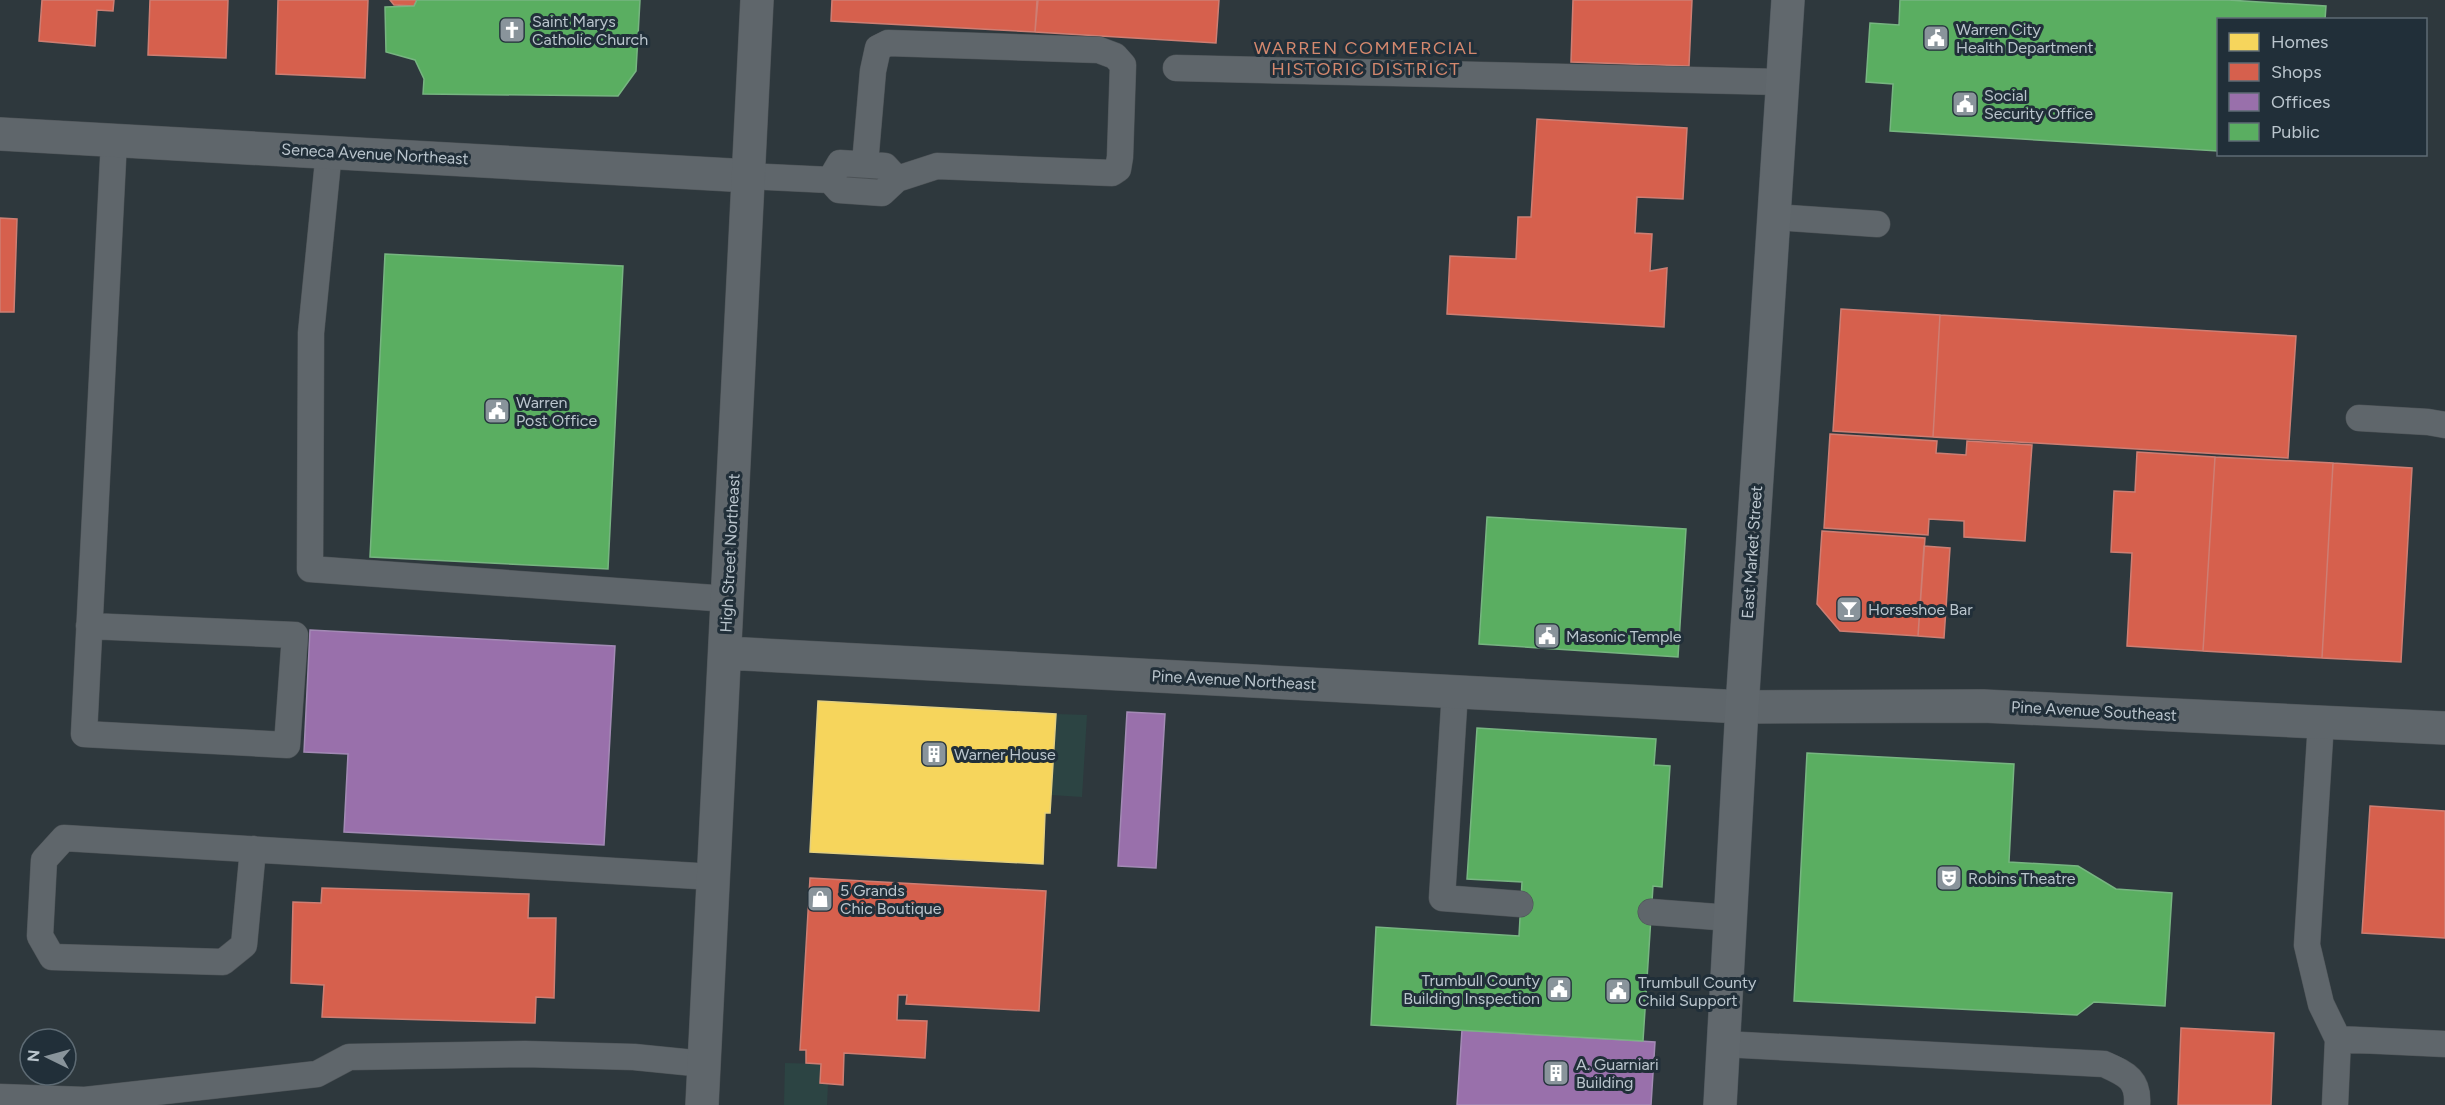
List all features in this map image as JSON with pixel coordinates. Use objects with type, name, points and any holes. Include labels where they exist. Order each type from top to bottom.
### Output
[{"type":"main road","name":"East Market Street","points":[[1720,1105],[1742,707],[1788,0]]},
{"type":"street","name":"High Street Northeast","points":[[702,1105],[758,0]]},
{"type":"street","name":"Seneca Avenue Northeast","points":[[0,134],[749,176]]},
{"type":"street","name":"Pine Avenue Northeast","points":[[725,653],[1742,707]]},
{"type":"street","name":"Pine Avenue Southeast","points":[[1742,707],[1983,706],[2445,728]]},
{"type":"lane","points":[[749,176],[830,180],[839,190],[882,193],[897,179],[937,166],[1112,174],[1119,169],[1122,65],[1115,56],[1099,50],[888,43],[879,48],[873,71],[866,164]]},
{"type":"lane","points":[[1176,68],[1782,82]]},
{"type":"lane","points":[[89,626],[295,635],[287,745],[84,734],[89,626],[114,140]]},
{"type":"lane","points":[[329,151],[311,333],[310,569],[728,599]]},
{"type":"lane","points":[[830,180],[840,163],[885,166],[897,179]]},
{"type":"lane","points":[[1773,217],[1877,224]]},
{"type":"lane","points":[[2359,418],[2444,424]]},
{"type":"lane","points":[[1455,691],[1442,898],[1520,904]]},
{"type":"lane","points":[[2321,722],[2307,945],[2320,1004],[2338,1040],[2335,1105]]},
{"type":"lane","points":[[252,849],[244,945],[223,962],[52,957],[40,936],[44,860],[64,838],[252,849],[714,877]]},
{"type":"lane","points":[[1651,912],[1730,918]]},
{"type":"lane","points":[[2338,1040],[2445,1044]]},
{"type":"lane","points":[[1723,1044],[2104,1064],[2127,1075],[2138,1091],[2138,1105]]},
{"type":"lane","points":[[0,1097],[85,1103],[317,1074],[349,1057],[525,1054],[634,1057],[704,1064]]},
{"type":"green space","points":[[1056,714],[1087,715],[1082,797],[1051,795]]},
{"type":"green space","points":[[785,1063],[821,1064],[820,1083],[828,1084],[827,1105],[784,1105]]},
{"type":"building: Homes","name":"Warner House","points":[[818,701],[1056,714],[1050,813],[1045,813],[1043,864],[810,852]]},
{"type":"building: Shops","points":[[42,0],[114,0],[113,11],[97,10],[95,46],[39,41]]},
{"type":"building: Shops","points":[[150,0],[228,0],[226,58],[148,55]]},
{"type":"building: Shops","points":[[278,0],[368,0],[365,78],[276,74]]},
{"type":"building: Shops","points":[[390,0],[417,0],[414,6],[394,5]]},
{"type":"building: Shops","points":[[832,0],[1037,0],[1035,32],[831,21]]},
{"type":"building: Shops","points":[[1038,0],[1219,0],[1216,43],[1035,32]]},
{"type":"building: Shops","points":[[1573,0],[1692,0],[1689,66],[1571,62]]},
{"type":"building: Shops","points":[[1537,119],[1687,128],[1683,199],[1637,197],[1635,233],[1652,234],[1650,271],[1667,268],[1664,327],[1447,314],[1450,256],[1516,259],[1518,217],[1531,217]]},
{"type":"building: Shops","points":[[0,218],[17,219],[14,312],[0,312]]},
{"type":"building: Shops","points":[[1841,309],[1940,315],[1933,437],[1833,431]]},
{"type":"building: Shops","points":[[1940,315],[2296,336],[2288,458],[1933,437]]},
{"type":"building: Shops","points":[[1830,434],[1937,441],[1936,453],[1966,455],[1967,441],[2032,445],[2025,541],[1964,537],[1964,521],[1929,519],[1928,535],[1824,528]]},
{"type":"building: Shops","points":[[2137,452],[2215,457],[2203,651],[2127,646],[2132,553],[2111,552],[2114,491],[2135,492]]},
{"type":"building: Shops","points":[[2215,457],[2333,463],[2322,658],[2203,651]]},
{"type":"building: Shops","points":[[2333,463],[2412,468],[2401,662],[2322,658]]},
{"type":"building: Shops","points":[[1822,531],[1925,538],[1918,636],[1840,631],[1817,604]]},
{"type":"building: Shops","points":[[1924,546],[1950,548],[1944,638],[1918,636]]},
{"type":"building: Shops","points":[[2370,806],[2445,811],[2445,938],[2362,933]]},
{"type":"building: Shops","points":[[810,878],[1046,891],[1039,1011],[906,1004],[907,995],[898,995],[897,1020],[927,1021],[925,1058],[844,1053],[843,1085],[820,1083],[821,1064],[806,1063],[806,1050],[800,1050]]},
{"type":"building: Shops","points":[[322,888],[529,894],[528,918],[556,918],[554,998],[536,997],[535,1023],[322,1017],[324,985],[291,983],[293,902],[321,903]]},
{"type":"building: Shops","points":[[2181,1028],[2274,1033],[2271,1105],[2178,1105]]},
{"type":"building: Offices","points":[[310,630],[615,646],[604,845],[344,832],[348,754],[304,752]]},
{"type":"building: Offices","points":[[1127,712],[1165,714],[1156,868],[1118,866]]},
{"type":"building: Offices","name":"A. Guarniari Building","points":[[1462,1030],[1655,1042],[1651,1105],[1457,1105]]},
{"type":"building: Public","name":"Saint Marys Catholic Church","points":[[417,0],[640,0],[636,71],[618,96],[423,94],[424,79],[415,60],[386,52],[385,7],[414,6]]},
{"type":"building: Public","points":[[1900,0],[2228,0],[2326,6],[2325,18],[2217,18],[2217,151],[1890,131],[1893,84],[1866,82],[1870,23],[1899,25]]},
{"type":"building: Public","name":"Warren Post Office","points":[[385,254],[623,266],[608,569],[370,557]]},
{"type":"building: Public","points":[[1487,517],[1686,529],[1678,657],[1479,644]]},
{"type":"building: Public","points":[[1477,728],[1656,739],[1654,765],[1670,766],[1662,887],[1653,886],[1643,1041],[1371,1025],[1376,927],[1519,936],[1522,882],[1467,879]]},
{"type":"building: Public","name":"Robins Theatre","points":[[1807,753],[2014,764],[2009,862],[2078,866],[2116,889],[2172,893],[2165,1006],[2094,1002],[2077,1015],[1794,1001]]},
{"type":"place","name":"Saint Marys Catholic Church","points":[[512,30]]},
{"type":"place","name":"Warren City Health Department","points":[[1936,38]]},
{"type":"place","name":"Social Security Office","points":[[1965,104]]},
{"type":"place","name":"Warren Post Office","points":[[497,411]]},
{"type":"place","name":"Horseshoe Bar","points":[[1849,609]]},
{"type":"place","name":"Masonic Temple","points":[[1547,636]]},
{"type":"place","name":"Warner House","points":[[934,754]]},
{"type":"place","name":"Robins Theatre","points":[[1949,878]]},
{"type":"place","name":"5 Grands Chic Boutique","points":[[820,899]]},
{"type":"place","name":"Trumbull County Building Inspection","points":[[1559,989]]},
{"type":"place","name":"Trumbull County Child Support","points":[[1618,991]]},
{"type":"place","name":"A. Guarniari Building","points":[[1556,1073]]},
{"type":"district","name":"WARREN COMMERCIAL HISTORIC DISTRICT","points":[[1366,58]]}]
